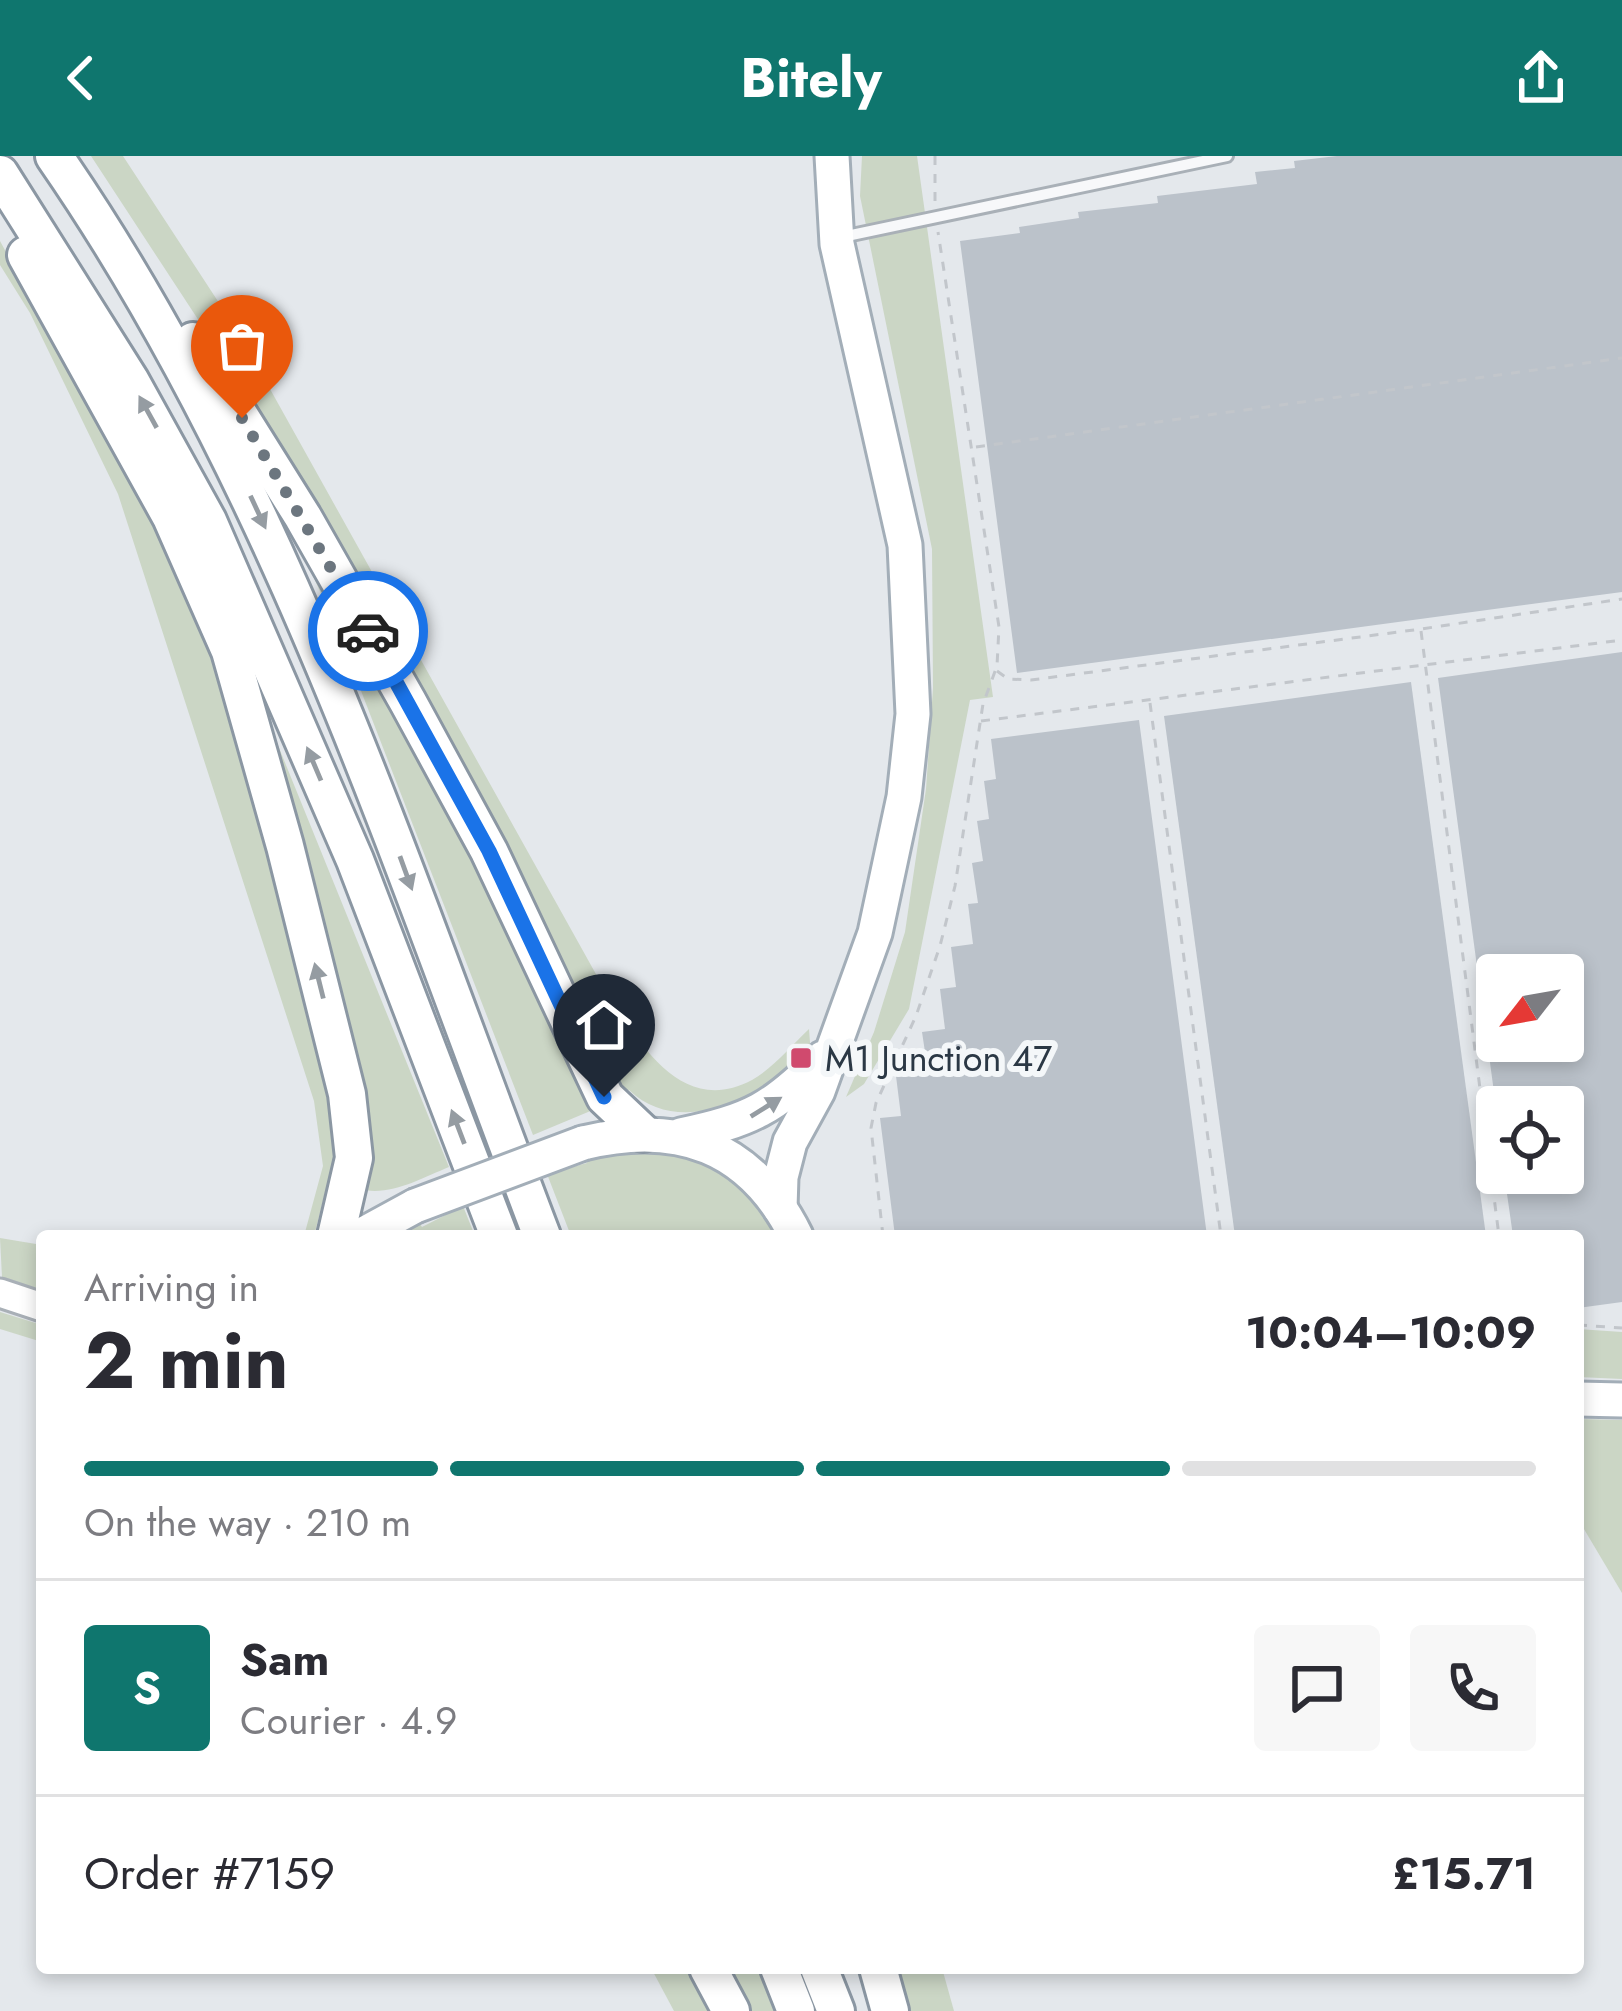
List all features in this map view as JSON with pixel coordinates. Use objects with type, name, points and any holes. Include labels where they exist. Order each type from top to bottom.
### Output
[{"type":"highway","points":[[54,156],[202,353],[303,517],[489,851],[604,1097],[643,1133]]},
{"type":"highway","points":[[0,174],[130,380],[208,521],[355,860],[497,1230]]},
{"type":"highway","points":[[0,211],[171,517],[230,652],[285,845],[347,1094],[354,1158],[337,1230]]},
{"type":"highway","points":[[98,220],[186,371],[253,502],[311,632],[540,1230]]},
{"type":"highway","points":[[711,1974],[731,2011]]},
{"type":"highway","points":[[781,1974],[796,2011]]},
{"type":"highway","points":[[821,1974],[836,2011]]},
{"type":"highway","points":[[880,1974],[890,2011]]},
{"type":"main road","points":[[788,1222],[781,1177],[790,1142],[818,1091],[875,933],[904,796],[913,714],[905,545],[837,238],[832,156]]},
{"type":"main road","points":[[371,1230],[415,1206],[583,1143],[643,1133],[681,1135],[730,1125],[766,1109],[833,1048]]},
{"type":"main road","points":[[681,1135],[745,1169],[788,1222]]},
{"type":"main road","points":[[0,1293],[36,1305]]},
{"type":"main road","points":[[1584,1400],[1622,1400]]},
{"type":"lane","points":[[837,238],[1226,156]]},
{"type":"path","points":[[882,1230],[871,1128],[876,1103],[916,1016],[956,886],[979,722],[996,670],[999,627],[935,216],[934,156]]},
{"type":"path","points":[[974,448],[1622,358]]},
{"type":"path","points":[[996,670],[1008,679],[1031,680],[1622,599]]},
{"type":"path","points":[[1421,629],[1497,1230]]},
{"type":"path","points":[[979,722],[1622,640]]},
{"type":"path","points":[[1149,700],[1220,1230]]},
{"type":"path","points":[[1584,1325],[1622,1328]]},
{"type":"green space","points":[[91,156],[123,156],[240,335],[597,976],[641,1043],[678,1079],[700,1088],[725,1089],[760,1075],[809,1029],[811,1056],[798,1072],[789,1066],[733,1102],[689,1112],[668,1111],[629,1090],[617,1096],[203,327]]},
{"type":"green space","points":[[862,156],[917,156],[993,697],[970,700],[909,1009],[864,1084],[846,1097],[874,1032],[905,932],[926,789],[933,688],[932,549],[860,196]]},
{"type":"green space","points":[[0,241],[166,545],[227,695],[333,1097],[340,1185],[327,1185],[316,1230],[306,1230],[323,1166],[314,1101],[118,494],[30,313],[0,265]]},
{"type":"green space","points":[[289,522],[442,787],[600,1107],[533,1135],[339,634]]},
{"type":"green space","points":[[215,590],[449,1167],[405,1185],[360,1189]]},
{"type":"green space","points":[[612,1149],[692,1155],[739,1181],[777,1230],[569,1230],[547,1174],[587,1163],[586,1156]]},
{"type":"green space","points":[[463,1206],[473,1230],[396,1230],[417,1220],[422,1227]]},
{"type":"green space","points":[[0,1238],[36,1244],[36,1288],[2,1277]]},
{"type":"green space","points":[[0,1312],[36,1323],[36,1340],[0,1329]]},
{"type":"green space","points":[[1584,1329],[1622,1332],[1622,1379],[1584,1377]]},
{"type":"green space","points":[[1584,1419],[1622,1420],[1622,1593],[1584,1529]]},
{"type":"green space","points":[[654,1974],[692,1974],[712,2011],[674,2011]]},
{"type":"green space","points":[[719,1974],[760,1974],[774,2011],[738,2011]]},
{"type":"green space","points":[[899,1974],[944,1974],[954,2011],[909,2011]]},
{"type":"building","points":[[1337,156],[1622,156],[1622,592],[1017,673],[960,241],[1020,233],[1019,227],[1079,218],[1078,212],[1158,203],[1157,196],[1257,184],[1255,172],[1295,168],[1294,161]]},
{"type":"building","points":[[1622,652],[1622,1302],[1584,1307],[1584,1230],[1512,1230],[1507,1194],[1584,1194],[1584,1086],[1493,1086],[1490,1062],[1584,1062],[1584,954],[1476,954],[1476,959],[1438,678]]},
{"type":"building","points":[[1411,682],[1476,1162],[1476,1194],[1480,1194],[1485,1230],[1234,1230],[1164,716]]},
{"type":"building","points":[[1139,720],[1206,1230],[894,1230],[880,1118],[901,1116],[896,1076],[928,1072],[922,1032],[945,1029],[940,989],[956,987],[951,947],[973,944],[968,904],[978,903],[972,863],[983,861],[977,821],[989,819],[984,781],[996,779],[991,739]]},
{"type":"way so far","points":[[242,418],[368,631]]},
{"type":"place","name":"M1 Junction 47","points":[[801,1058]]},
{"type":"route","points":[[368,631],[489,851],[604,1097]]}]
